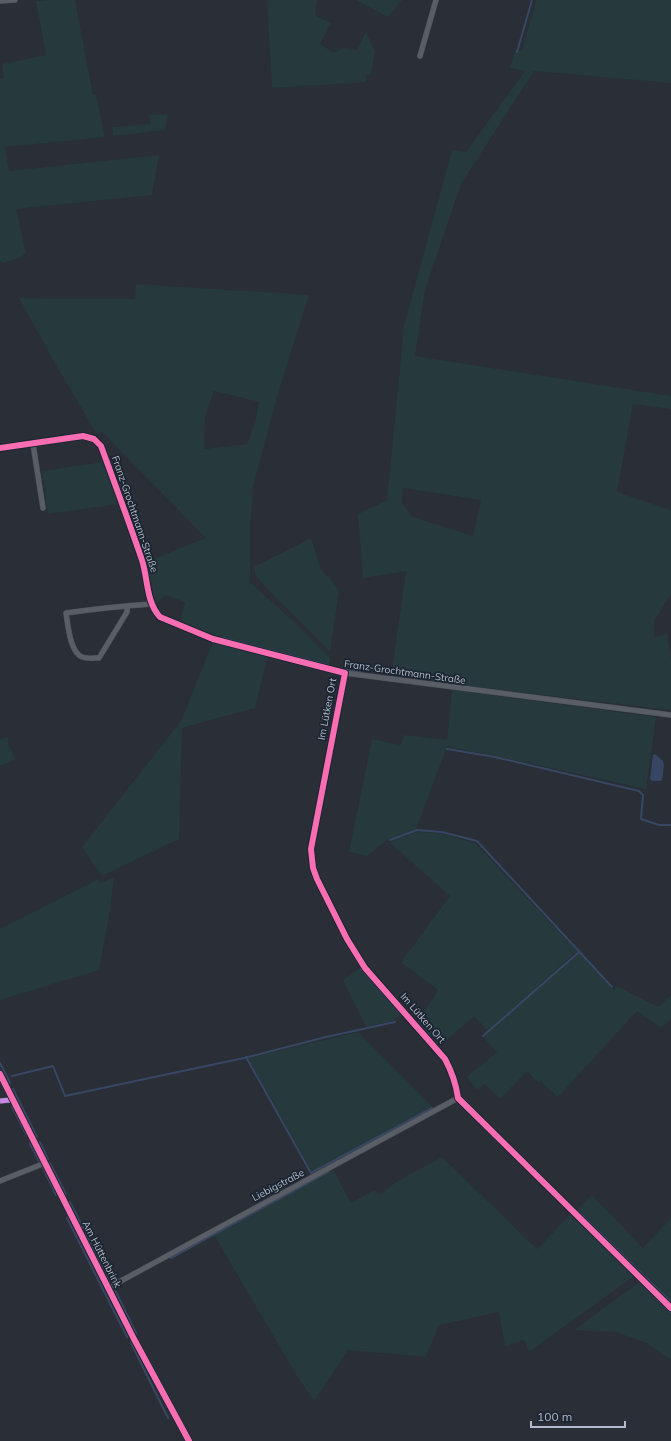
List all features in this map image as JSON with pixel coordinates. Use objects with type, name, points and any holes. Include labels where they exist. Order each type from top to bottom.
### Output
[{"type":"street","points":[[0,1],[15,0]]},
{"type":"street","points":[[420,56],[436,0]]},
{"type":"street","name":"Franz-Grochtmann-Straße","points":[[0,448],[83,436],[94,439],[98,442],[101,446],[122,502],[142,562],[151,604],[155,612],[160,617],[213,638],[345,673],[671,715]]},
{"type":"street","points":[[33,444],[43,508]]},
{"type":"street","points":[[127,606],[127,612],[99,658],[85,658],[76,652],[70,637],[66,613],[127,606],[151,604]]},
{"type":"street","name":"Im Lütken Ort","points":[[345,673],[313,837],[311,856],[313,868],[336,916],[365,968],[445,1059],[457,1086],[458,1098]]},
{"type":"street","name":"Am Hüttenbrink","points":[[0,1074],[154,1378],[189,1441]]},
{"type":"street","points":[[458,1098],[671,1308]]},
{"type":"street","name":"Liebigstraße","points":[[108,1288],[458,1098]]},
{"type":"street","points":[[0,1101],[12,1099]]},
{"type":"street","points":[[0,1181],[45,1163]]},
{"type":"green space","points":[[75,0],[93,95],[96,95],[105,137],[5,147],[9,171],[159,155],[152,195],[16,209],[26,253],[20,258],[2,263],[0,260],[0,79],[4,78],[2,64],[46,55],[36,1]]},
{"type":"green space","points":[[267,0],[317,0],[315,15],[331,23],[320,44],[334,53],[343,48],[357,50],[366,32],[375,51],[371,75],[366,75],[366,82],[272,88]]},
{"type":"green space","points":[[356,0],[402,0],[388,17]]},
{"type":"green space","points":[[536,0],[671,0],[671,83],[534,71],[461,184],[425,290],[415,356],[671,396],[671,409],[633,404],[617,492],[671,510],[671,594],[654,621],[654,637],[667,634],[671,658],[671,710],[391,677],[406,571],[363,578],[358,514],[387,500],[404,326],[452,150],[466,152],[525,71],[510,68],[515,50],[522,51]],"holes":[[[403,488],[481,500],[473,536],[413,517],[402,503]]]},
{"type":"green space","points":[[167,114],[165,130],[113,136],[112,127],[150,124],[149,115]]},
{"type":"green space","points":[[136,284],[309,295],[277,397],[253,487],[250,529],[250,582],[292,620],[330,658],[329,664],[211,634],[180,622],[185,602],[165,595],[156,604],[146,562],[206,538],[102,432],[96,433],[19,298],[135,299]],"holes":[[[214,391],[259,402],[255,423],[247,444],[204,449],[205,416]]]},
{"type":"green space","points":[[103,462],[119,504],[48,514],[42,471]]},
{"type":"green space","points":[[311,538],[321,570],[339,591],[330,652],[256,576],[254,567]]},
{"type":"green space","points":[[213,642],[268,656],[255,708],[182,728],[179,839],[102,876],[82,847],[181,721]]},
{"type":"green space","points":[[452,690],[656,717],[646,789],[496,756],[447,747],[416,829],[387,840],[367,856],[349,852],[372,739],[401,745],[404,735],[447,740]]},
{"type":"green space","points":[[8,737],[9,746],[16,759],[0,766],[0,739]]},
{"type":"green space","points":[[416,832],[440,833],[475,843],[577,951],[488,1031],[474,1016],[440,1046],[417,1022],[438,990],[401,962],[450,896],[389,842]]},
{"type":"green space","points":[[114,877],[110,910],[99,970],[0,1000],[0,929],[98,879],[101,883]]},
{"type":"green space","points":[[579,952],[614,990],[617,986],[659,1007],[671,995],[671,1018],[661,1028],[637,1011],[558,1097],[540,1081],[539,1083],[527,1071],[500,1099],[485,1084],[477,1090],[467,1077],[497,1052],[483,1037]]},
{"type":"green space","points":[[359,969],[402,1016],[394,1018],[394,1021],[366,1027],[343,980]]},
{"type":"green space","points":[[358,1032],[433,1107],[312,1172],[248,1058]]},
{"type":"green space","points":[[442,1157],[537,1249],[571,1214],[634,1276],[529,1352],[524,1340],[505,1346],[499,1312],[439,1325],[426,1357],[348,1350],[314,1401],[297,1376],[214,1235],[333,1170],[351,1203],[374,1190],[380,1195],[396,1182]]},
{"type":"green space","points":[[592,1195],[643,1248],[671,1218],[671,1300],[578,1209]]},
{"type":"green space","points":[[639,1282],[671,1316],[671,1360],[647,1343],[615,1332],[574,1330]]},
{"type":"water","points":[[655,754],[663,761],[664,765],[662,780],[660,781],[652,781],[650,779],[653,755]]},
{"type":"waterway","points":[[517,52],[532,0]]},
{"type":"waterway","points":[[223,638],[328,665]]},
{"type":"waterway","points":[[343,669],[360,672]]},
{"type":"waterway","points":[[447,749],[495,757],[639,791],[643,795],[641,819],[659,825],[671,825]]},
{"type":"waterway","points":[[390,840],[417,830],[442,832],[477,841],[612,987]]},
{"type":"waterway","points":[[483,1036],[579,952]]},
{"type":"waterway","points":[[361,969],[402,1015]]},
{"type":"waterway","points":[[12,1076],[53,1066],[65,1096],[244,1058],[326,1037],[395,1022]]},
{"type":"waterway","points":[[246,1057],[311,1173],[432,1108]]},
{"type":"waterway","points":[[0,1063],[10,1083]]},
{"type":"waterway","points":[[13,1089],[37,1137]]},
{"type":"waterway","points":[[12,1107],[27,1136]]},
{"type":"waterway","points":[[40,1142],[48,1159]]},
{"type":"waterway","points":[[30,1144],[39,1161]]},
{"type":"waterway","points":[[50,1163],[66,1194]]},
{"type":"waterway","points":[[43,1168],[56,1195]]},
{"type":"waterway","points":[[171,1258],[328,1172]]},
{"type":"waterway","points":[[70,1202],[110,1281]]},
{"type":"waterway","points":[[578,1211],[671,1302]]},
{"type":"waterway","points":[[67,1218],[127,1337]]},
{"type":"waterway","points":[[640,1281],[671,1313]]},
{"type":"waterway","points":[[115,1290],[136,1333]]},
{"type":"waterway","points":[[131,1343],[168,1418]]},
{"type":"marked path","points":[[0,1101],[13,1099]]},
{"type":"cycle path","points":[[0,448],[83,436],[94,439],[101,446],[142,560],[152,604],[160,617],[213,639],[345,673],[311,849],[313,868],[317,879],[347,939],[365,968],[445,1059],[450,1068],[458,1098],[671,1308]]},
{"type":"cycle path","points":[[0,1074],[134,1339],[189,1441]]}]
